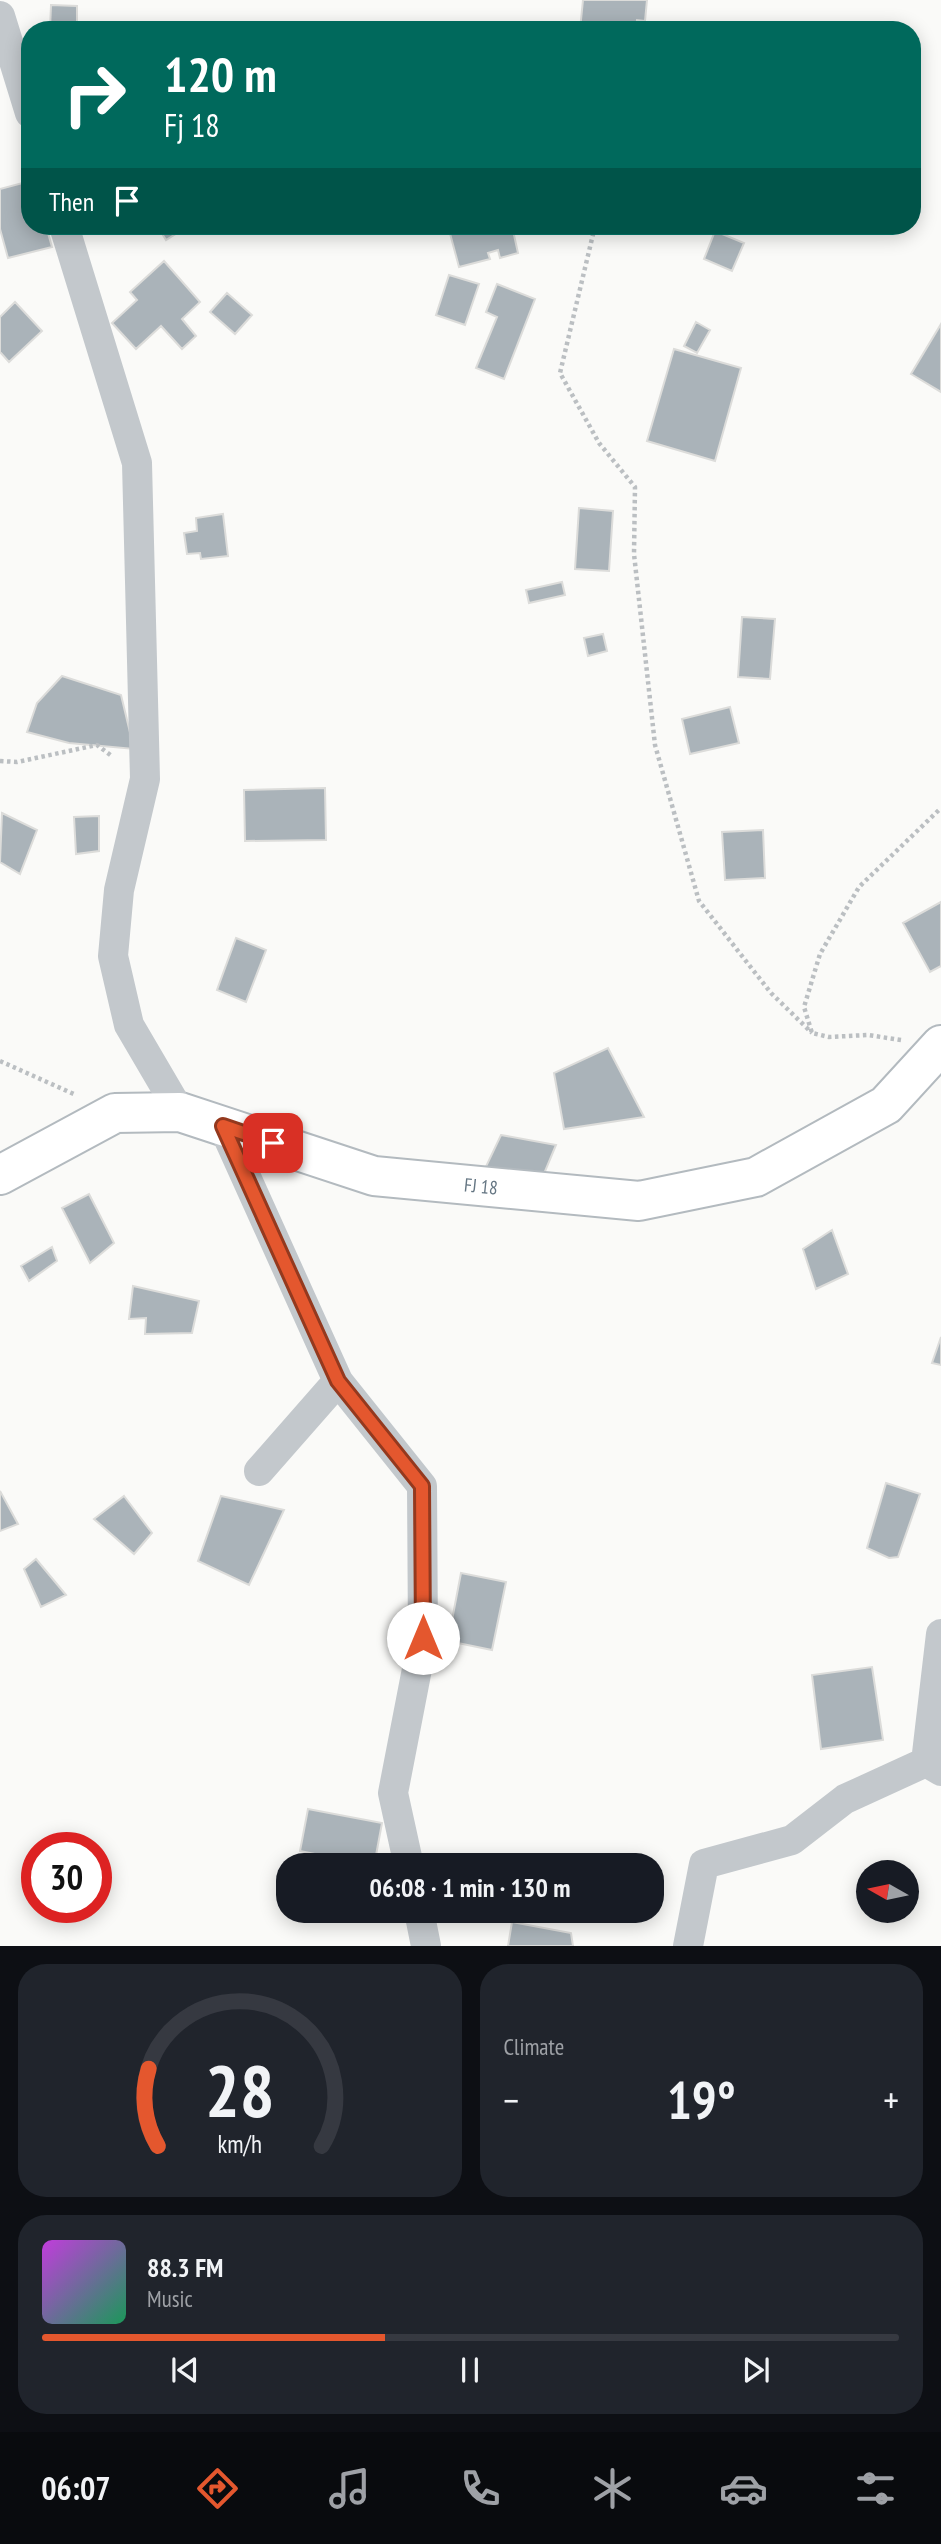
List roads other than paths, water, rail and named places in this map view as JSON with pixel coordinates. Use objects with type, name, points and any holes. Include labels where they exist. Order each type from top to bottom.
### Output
[{"type":"street","points":[[0,16],[21,84]]},
{"type":"street","points":[[67,235],[137,463],[145,779],[119,890],[113,956],[129,1025],[180,1112]]},
{"type":"street","name":"FJ 18","points":[[0,1175],[115,1113],[180,1112],[374,1176],[639,1201],[756,1177],[886,1105],[941,1046]]},
{"type":"street","points":[[223,1126],[338,1381],[422,1486],[423,1638],[393,1793],[406,1853]]},
{"type":"street","points":[[259,1471],[338,1381]]},
{"type":"street","points":[[688,1945],[704,1864],[792,1840],[845,1799],[933,1766],[941,1634]]},
{"type":"street","points":[[421,1923],[426,1945]]}]
